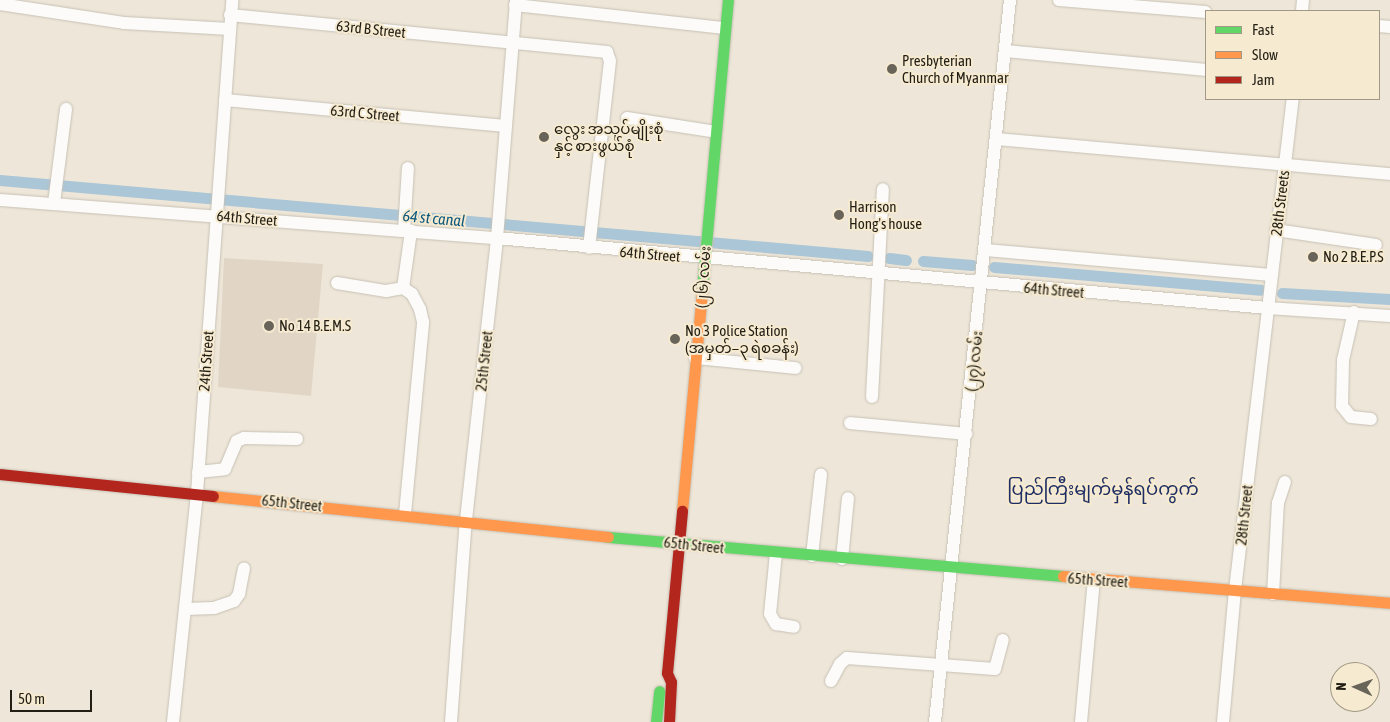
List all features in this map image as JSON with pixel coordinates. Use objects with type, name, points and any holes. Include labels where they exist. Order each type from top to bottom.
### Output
[{"type":"street","name":"24th Street","points":[[173,722],[197,493],[232,0]]},
{"type":"street","name":"(၂၆) လမ်း","points":[[669,722],[671,682],[667,673],[728,0]]},
{"type":"street","name":"(၂၇) လမ်း","points":[[935,722],[950,569],[984,274],[1010,0]]},
{"type":"street","points":[[1059,0],[1205,12]]},
{"type":"street","points":[[516,2],[725,28]]},
{"type":"street","name":"25th Street","points":[[450,722],[466,520],[498,230],[511,42],[516,2]]},
{"type":"street","points":[[0,4],[124,23],[230,29]]},
{"type":"street","name":"63rd B Street","points":[[230,14],[511,42],[609,54],[590,238]]},
{"type":"street","points":[[1006,51],[1205,70]]},
{"type":"street","name":"63rd C Street","points":[[225,100],[506,126]]},
{"type":"street","name":"28th Streets","points":[[1269,292],[1293,100]]},
{"type":"street","points":[[54,193],[66,108]]},
{"type":"street","points":[[628,118],[716,132]]},
{"type":"street","points":[[997,139],[1284,163],[1390,174]]},
{"type":"street","points":[[403,288],[408,168]]},
{"type":"street","points":[[872,397],[883,188]]},
{"type":"street","name":"64th Street","points":[[0,200],[54,193],[406,225],[498,230],[706,248],[877,275],[984,274],[1269,292],[1354,312],[1390,316]]},
{"type":"street","points":[[1276,230],[1376,245]]},
{"type":"street","points":[[986,250],[1269,292]]},
{"type":"street","points":[[337,283],[386,291],[403,288],[412,294],[420,309],[423,322],[405,514]]},
{"type":"street","name":"28th Street","points":[[1223,722],[1235,590],[1269,292]]},
{"type":"street","points":[[1354,312],[1343,360],[1342,406],[1351,416],[1371,419]]},
{"type":"street","points":[[695,358],[796,368]]},
{"type":"street","points":[[850,423],[966,434]]},
{"type":"street","points":[[198,472],[225,470],[237,441],[244,438],[297,440]]},
{"type":"street","name":"65th Street","points":[[0,474],[466,520],[678,544],[950,569],[1390,603]]},
{"type":"street","points":[[812,556],[820,474]]},
{"type":"street","points":[[1273,594],[1278,503],[1285,482]]},
{"type":"street","points":[[842,559],[848,498]]},
{"type":"street","points":[[776,553],[770,614],[776,624],[794,626]]},
{"type":"street","points":[[185,609],[214,608],[234,601],[241,587],[244,568]]},
{"type":"street","points":[[1081,722],[1094,579]]},
{"type":"street","points":[[831,681],[840,664],[847,658],[995,669],[1003,640]]},
{"type":"street","name":"(၂၆) လမ်း","points":[[656,722],[660,681],[667,673]]},
{"type":"shaded area","name":"No 14 B.E.M.S","points":[[224,258],[323,264],[311,396],[218,387]]},
{"type":"waterway","name":"64 st canal","points":[[0,180],[868,256]]},
{"type":"waterway","points":[[889,258],[906,260]]},
{"type":"waterway","points":[[923,261],[972,265]]},
{"type":"waterway","points":[[994,267],[1260,290]]},
{"type":"waterway","points":[[1282,293],[1390,299]]},
{"type":"traffic: fast","points":[[702,290],[728,0]]},
{"type":"traffic: fast","points":[[608,537],[1063,576]]},
{"type":"traffic: fast","points":[[656,722],[659,691]]},
{"type":"traffic: slow","points":[[682,511],[702,290]]},
{"type":"traffic: slow","points":[[213,496],[608,537]]},
{"type":"traffic: slow","points":[[1063,576],[1390,603]]},
{"type":"traffic: jam","points":[[0,474],[213,496]]},
{"type":"traffic: jam","points":[[669,722],[671,682],[667,673],[682,511]]},
{"type":"place","name":"Presbyterian Church of Myanmar","points":[[892,69]]},
{"type":"place","name":"လွေး အသုပ်မျိုးစုံ နှင့် စားဖွယ်စုံ","points":[[544,137]]},
{"type":"place","name":"Harrison Hong's house","points":[[839,215]]},
{"type":"place","name":"No 2 B.E.P.S","points":[[1313,257]]},
{"type":"place","name":"No 14 B.E.M.S","points":[[269,326]]},
{"type":"place","name":"No 3 Police Station (အမှတ်−၃ ရဲစခန်း)","points":[[675,339]]},
{"type":"district","name":"ပြည်ကြီးမျက်မှန်ရပ်ကွက်","points":[[1103,489]]}]
